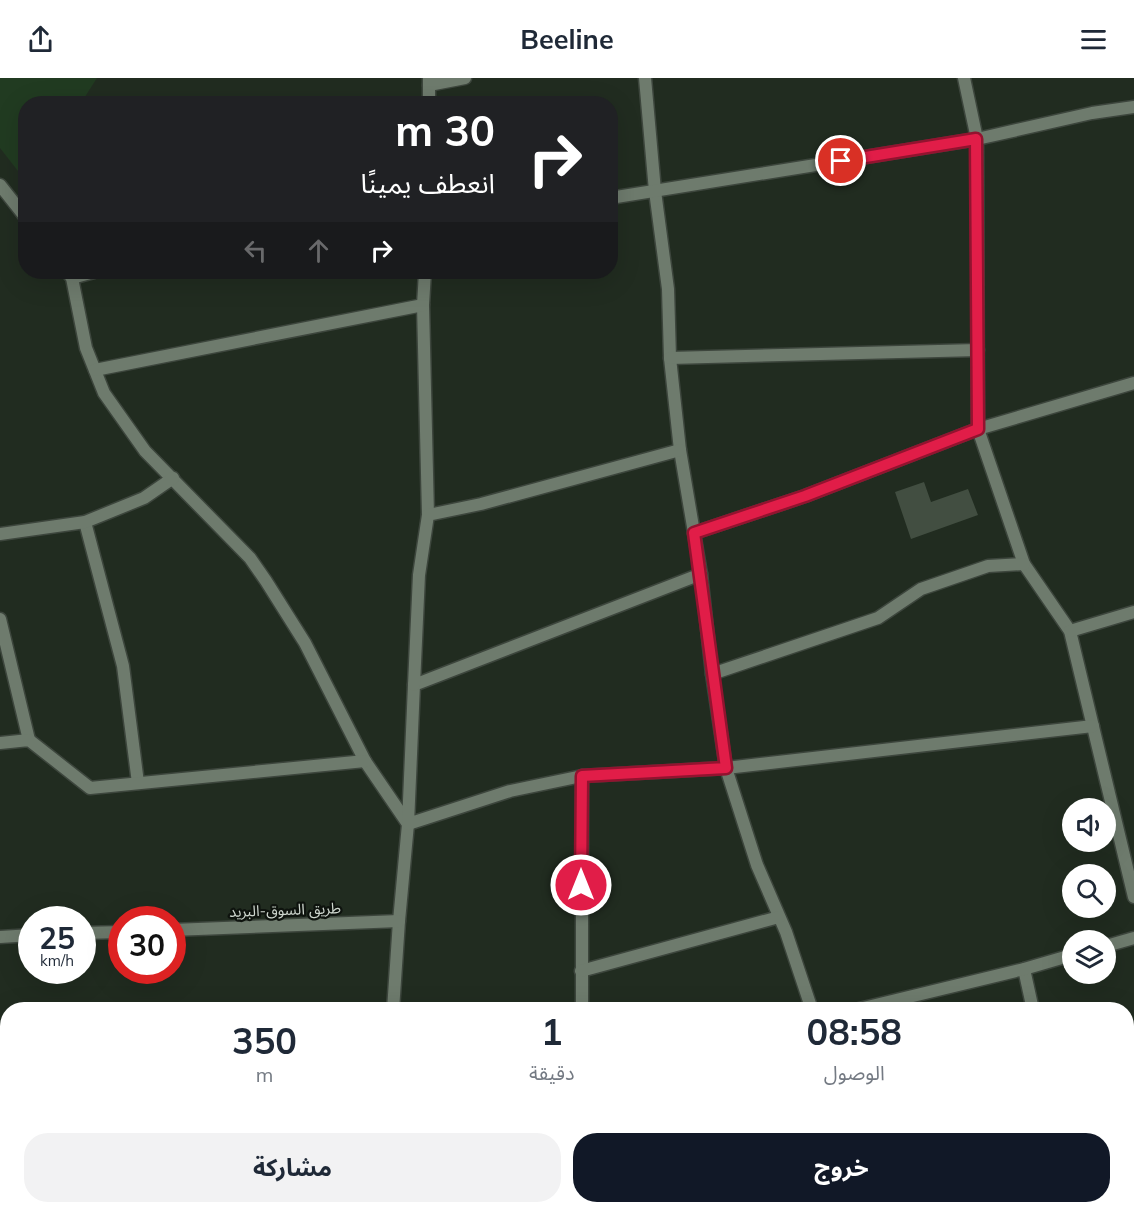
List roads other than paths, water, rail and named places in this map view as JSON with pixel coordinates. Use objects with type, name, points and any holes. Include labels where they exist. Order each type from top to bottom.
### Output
[{"type":"street","points":[[429,82],[465,78]]},
{"type":"street","points":[[645,78],[655,191],[668,289],[670,358],[680,450],[701,574],[712,674],[726,768],[757,865],[779,917],[809,1002]]},
{"type":"street","points":[[964,78],[976,139],[978,429],[1024,564],[1070,631],[1134,897]]},
{"type":"street","points":[[618,197],[976,139],[1092,113],[1134,107]]},
{"type":"street","points":[[0,185],[18,208]]},
{"type":"street","points":[[70,279],[86,348],[104,393],[145,451],[250,558],[304,644],[365,761],[408,824]]},
{"type":"street","points":[[394,1002],[408,824],[419,574],[428,515],[423,305],[425,279]]},
{"type":"street","points":[[95,370],[423,305]]},
{"type":"street","points":[[670,358],[978,350]]},
{"type":"street","points":[[694,533],[805,496],[978,429],[1134,383]]},
{"type":"street","points":[[428,515],[482,504],[680,450]]},
{"type":"street","points":[[0,534],[85,522],[144,498],[173,478]]},
{"type":"street","points":[[85,522],[123,666],[138,783]]},
{"type":"street","points":[[712,674],[878,618],[921,589],[988,566],[1024,564]]},
{"type":"street","points":[[414,685],[701,574]]},
{"type":"street","points":[[1070,631],[1134,612]]},
{"type":"street","points":[[0,619],[29,740],[90,788],[365,761]]},
{"type":"street","points":[[408,824],[510,791],[582,776],[726,768],[1093,726]]},
{"type":"street","points":[[0,743],[29,740]]},
{"type":"street","points":[[582,776],[582,1002]]},
{"type":"street","points":[[581,971],[779,917]]},
{"type":"street","name":"طريق السوق-البريد","points":[[186,929],[399,921]]},
{"type":"street","points":[[0,936],[18,935]]},
{"type":"street","points":[[1116,943],[1134,938]]},
{"type":"street","points":[[888,1002],[1062,958]]},
{"type":"street","points":[[1024,969],[1031,1002]]}]
